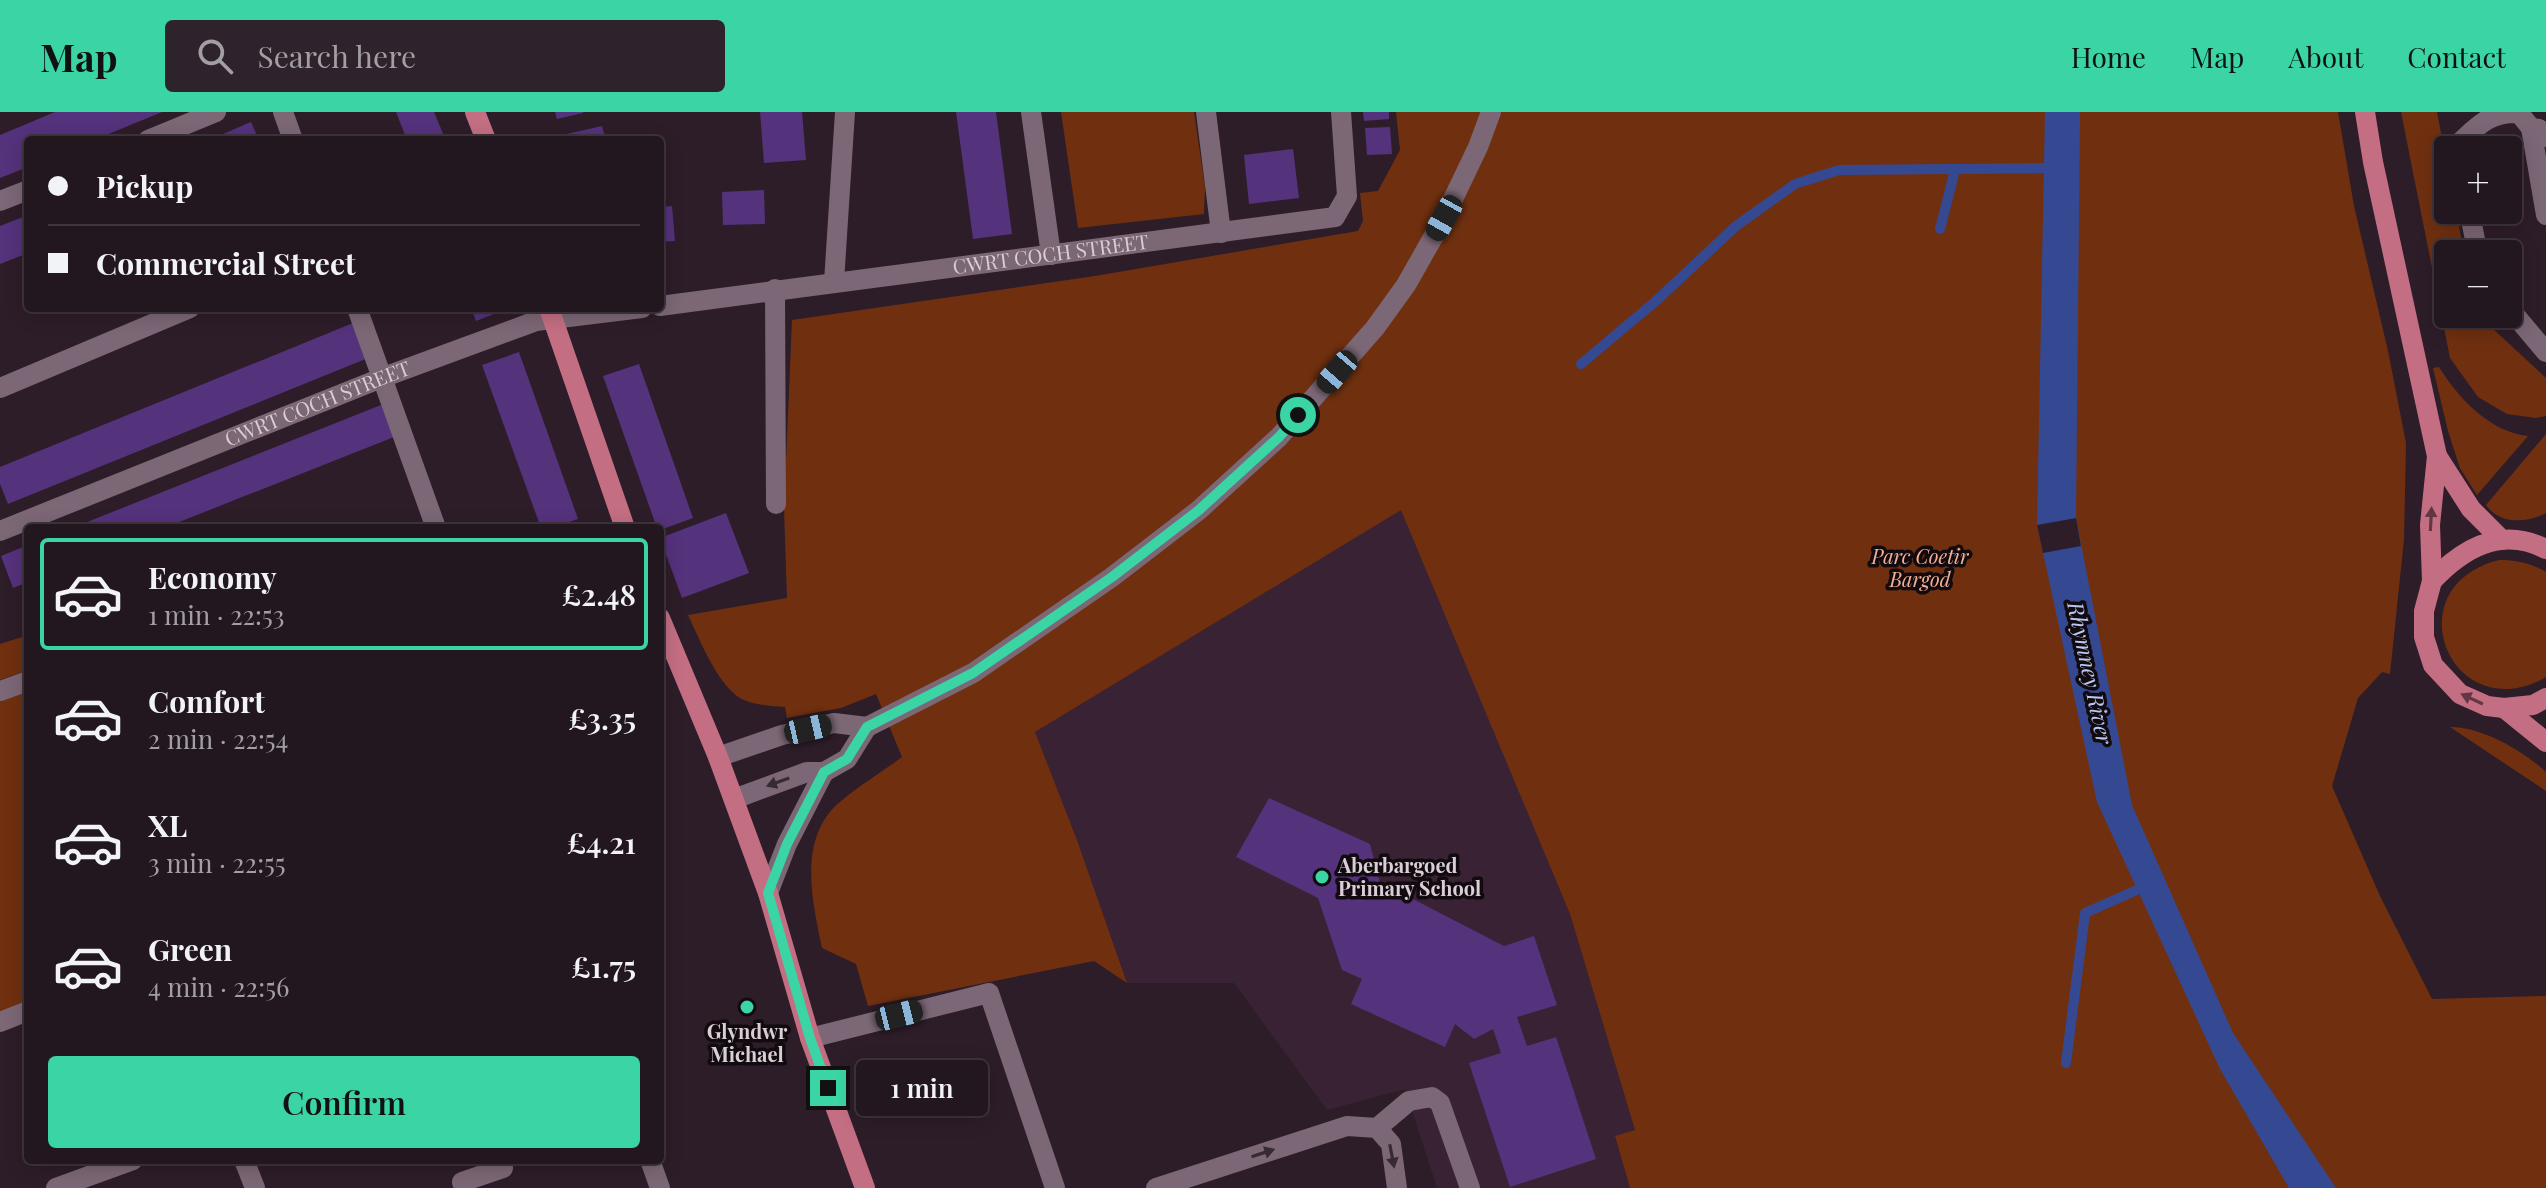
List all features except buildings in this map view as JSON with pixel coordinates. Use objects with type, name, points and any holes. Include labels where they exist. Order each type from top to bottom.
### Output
[{"type":"main road","points":[[475,112],[484,136]]},
{"type":"main road","points":[[2365,112],[2373,162],[2437,456],[2430,525],[2432,581],[2424,611],[2424,637],[2433,665],[2460,694],[2487,706],[2504,708],[2533,705],[2546,698]]},
{"type":"main road","points":[[551,314],[624,524]]},
{"type":"main road","points":[[2437,456],[2471,509],[2502,540]]},
{"type":"main road","points":[[2432,581],[2450,561],[2469,549],[2512,539],[2546,549]]},
{"type":"main road","points":[[664,628],[718,757],[768,893],[810,1038],[865,1188]]},
{"type":"main road","points":[[2504,708],[2546,742]]},
{"type":"street","points":[[158,136],[216,112]]},
{"type":"street","points":[[283,112],[292,136]]},
{"type":"street","points":[[834,282],[845,112]]},
{"type":"street","points":[[1031,112],[1051,255]]},
{"type":"street","points":[[1206,112],[1221,233]]},
{"type":"street","name":"CWRT COCH STREET","points":[[664,305],[1335,217],[1347,196],[1341,112]]},
{"type":"street","points":[[734,799],[807,772],[824,772],[847,759],[867,727],[973,673],[1112,577],[1199,510],[1279,437],[1375,328],[1406,285],[1444,218],[1491,112]]},
{"type":"street","points":[[2467,136],[2490,115],[2519,113],[2539,132],[2546,213]]},
{"type":"street","points":[[0,201],[24,192]]},
{"type":"street","points":[[775,289],[776,504]]},
{"type":"street","points":[[0,388],[180,312]]},
{"type":"street","points":[[359,312],[435,524]]},
{"type":"street","name":"CWRT COCH STREET","points":[[0,531],[384,377],[551,314],[581,312]]},
{"type":"street","points":[[2522,324],[2546,352]]},
{"type":"street","points":[[0,691],[24,682]]},
{"type":"street","points":[[718,757],[782,735],[834,723],[867,727]]},
{"type":"street","points":[[768,893],[787,844],[824,772]]},
{"type":"street","points":[[810,1038],[989,993],[1055,1188]]},
{"type":"street","points":[[0,1022],[24,1013]]},
{"type":"street","points":[[1156,1188],[1191,1182],[1347,1126],[1377,1128],[1409,1101],[1432,1097],[1440,1103],[1470,1188]]},
{"type":"street","points":[[1377,1128],[1391,1144],[1397,1188]]},
{"type":"street","points":[[63,1187],[123,1164]]},
{"type":"street","points":[[246,1164],[255,1188]]},
{"type":"street","points":[[651,1164],[660,1188]]},
{"type":"street","points":[[464,1188],[462,1182],[503,1168]]},
{"type":"shaded area","name":"Aberbargoed Primary School","points":[[1402,509],[1570,914],[1635,1130],[1615,1137],[1630,1188],[1437,1188],[1405,1089],[1327,1110],[1234,983],[1127,983],[1035,732]]},
{"type":"green space","points":[[1061,112],[1194,112],[1205,187],[1204,214],[1078,228]]},
{"type":"green space","name":"Parc Coetir Bargod","points":[[1396,112],[2338,112],[2354,206],[2406,443],[2404,539],[2390,674],[2382,672],[2358,698],[2332,786],[2380,896],[2432,999],[2546,996],[2546,1188],[1630,1188],[1615,1136],[1635,1130],[1570,914],[1401,510],[1035,732],[1127,983],[1094,961],[868,1006],[856,964],[822,948],[811,870],[818,832],[827,816],[848,795],[902,757],[876,694],[841,708],[787,718],[785,707],[748,701],[729,689],[709,658],[688,615],[787,598],[784,509],[792,320],[1095,276],[1358,231],[1363,221],[1360,193],[1378,191],[1400,150]]},
{"type":"green space","points":[[2401,112],[2437,112],[2442,136],[2434,136],[2434,224],[2459,224],[2461,240],[2434,240],[2434,278]]},
{"type":"green space","points":[[2444,328],[2492,328],[2546,378],[2546,416],[2536,418],[2507,414],[2478,397],[2450,358]]},
{"type":"green space","points":[[2439,367],[2476,412],[2501,428],[2528,436],[2477,495],[2460,468],[2448,431],[2433,368]]},
{"type":"green space","points":[[2546,434],[2546,513],[2522,520],[2499,516],[2486,505]]},
{"type":"green space","points":[[2499,560],[2523,563],[2546,572],[2546,677],[2512,689],[2484,685],[2461,671],[2447,649],[2442,623],[2448,597],[2466,575]]},
{"type":"green space","points":[[24,636],[24,671],[0,680],[0,644]]},
{"type":"green space","points":[[24,690],[24,1003],[0,1012],[0,699]]},
{"type":"green space","points":[[2450,727],[2488,735],[2525,756],[2546,772],[2546,791]]},
{"type":"water","name":"Rhymney River","points":[[2045,112],[2080,112],[2076,518],[2132,805],[2233,1033],[2336,1188],[2289,1188],[2220,1069],[2097,802],[2037,525]]},
{"type":"pier","points":[[2076,518],[2081,546],[2043,553],[2037,525]]},
{"type":"waterway","points":[[1581,364],[1656,301],[1736,226],[1795,184],[1839,170],[2055,168]]},
{"type":"waterway","points":[[1940,229],[1955,170]]},
{"type":"waterway","points":[[2066,1063],[2085,913],[2146,886]]},
{"type":"place","name":"Aberbargoed Primary School","points":[[1322,877]]},
{"type":"place","name":"Glyndwr Michael","points":[[747,1007]]},
{"type":"route","points":[[828,1088],[810,1038],[768,893],[787,844],[824,772],[847,759],[867,727],[973,673],[1112,577],[1199,510],[1279,437],[1298,415]]}]
